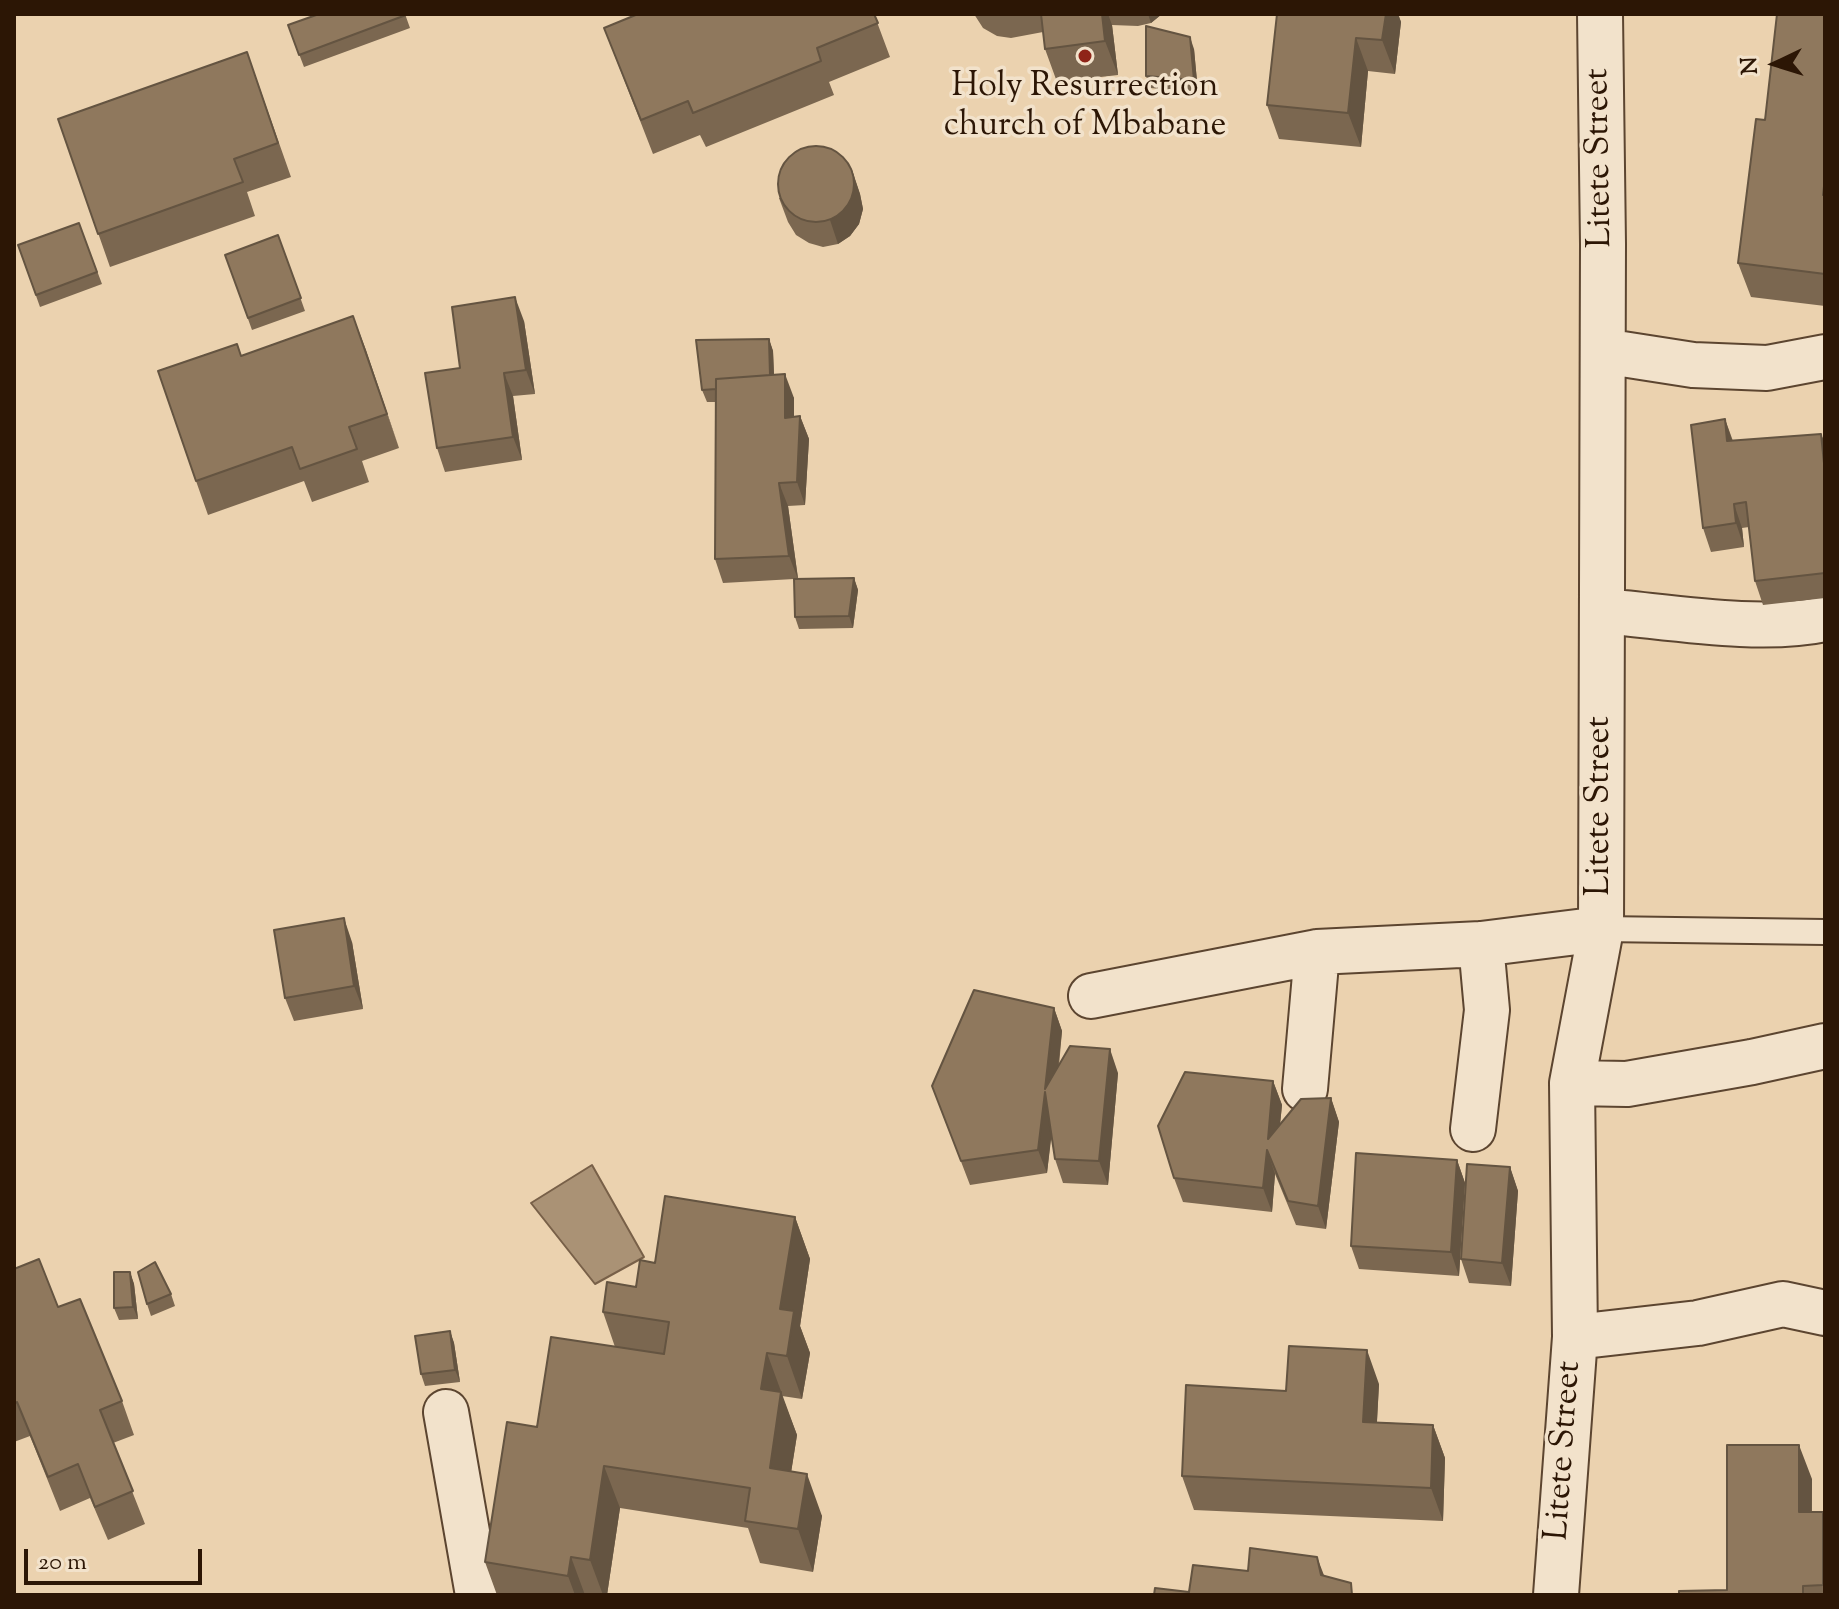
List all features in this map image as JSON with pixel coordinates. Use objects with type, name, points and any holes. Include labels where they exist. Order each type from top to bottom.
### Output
[{"type":"street","name":"Litete Street","points":[[1556,1595],[1575,1337],[1572,1083],[1601,929],[1603,351],[1600,14]]},
{"type":"street","points":[[1603,351],[1693,365],[1767,368],[1825,357]]},
{"type":"street","points":[[1603,611],[1767,625],[1802,624],[1825,619]]},
{"type":"street","points":[[1091,996],[1317,952],[1481,944],[1601,929]]},
{"type":"street","points":[[1473,1129],[1487,1010],[1481,944]]},
{"type":"street","points":[[1305,1089],[1317,952]]},
{"type":"street","points":[[1572,1083],[1627,1084],[1825,1046]]},
{"type":"street","points":[[1575,1337],[1698,1323],[1783,1304],[1825,1313]]},
{"type":"street","points":[[446,1412],[478,1595]]},
{"type":"lane","points":[[1601,929],[1825,932]]},
{"type":"shaded area","points":[[592,1165],[644,1257],[595,1284],[531,1203]]},
{"type":"building","points":[[319,14],[406,15],[299,55],[288,25]]},
{"type":"building","points":[[638,14],[874,14],[878,23],[817,48],[821,61],[693,113],[688,101],[641,120],[604,28]]},
{"type":"building","points":[[1041,14],[1102,14],[1105,41],[1045,49]]},
{"type":"building","points":[[1277,14],[1386,14],[1382,40],[1356,38],[1348,113],[1267,105]]},
{"type":"building","points":[[1777,14],[1825,14],[1825,274],[1738,263],[1756,119],[1765,120]]},
{"type":"building","points":[[1146,26],[1190,37],[1194,80],[1146,76]]},
{"type":"building","points":[[247,52],[278,143],[234,159],[243,182],[98,234],[58,119]]},
{"type":"building","points":[[809,146],[823,146],[837,152],[848,163],[854,184],[852,199],[843,211],[831,220],[809,222],[795,216],[784,205],[778,191],[778,177],[784,163],[795,152]]},
{"type":"building","points":[[79,223],[97,272],[36,295],[18,245]]},
{"type":"building","points":[[278,235],[301,298],[248,318],[225,255]]},
{"type":"building","points":[[515,297],[526,370],[504,373],[513,437],[437,448],[425,373],[460,368],[452,307]]},
{"type":"building","points":[[353,316],[387,414],[349,427],[357,449],[300,469],[292,447],[196,481],[158,371],[237,344],[241,356]]},
{"type":"building","points":[[769,339],[770,375],[716,379],[716,389],[702,390],[696,340]]},
{"type":"building","points":[[785,374],[785,418],[800,416],[797,482],[779,483],[789,556],[715,559],[716,379]]},
{"type":"building","points":[[1725,419],[1727,441],[1821,434],[1825,473],[1825,573],[1755,581],[1746,502],[1734,504],[1736,523],[1703,528],[1691,425]]},
{"type":"building","points":[[854,578],[849,616],[795,617],[794,579]]},
{"type":"building","points":[[344,918],[354,986],[285,998],[274,930]]},
{"type":"building","points":[[974,990],[1054,1008],[1045,1089],[1070,1046],[1110,1049],[1099,1161],[1055,1159],[1045,1092],[1038,1150],[961,1161],[932,1086]]},
{"type":"building","points":[[1185,1072],[1273,1081],[1268,1139],[1301,1099],[1331,1098],[1318,1206],[1288,1201],[1267,1150],[1263,1188],[1174,1178],[1158,1126]]},
{"type":"building","points":[[1356,1153],[1457,1160],[1451,1252],[1351,1246]]},
{"type":"building","points":[[1467,1164],[1510,1167],[1502,1263],[1461,1259]]},
{"type":"building","points":[[665,1196],[795,1217],[780,1309],[794,1311],[787,1356],[767,1353],[761,1389],[781,1392],[770,1468],[807,1474],[798,1529],[745,1521],[750,1488],[604,1466],[590,1560],[571,1557],[568,1576],[485,1562],[507,1422],[537,1427],[551,1337],[664,1354],[669,1322],[603,1312],[607,1282],[636,1287],[640,1260],[655,1263]]},
{"type":"building","points":[[39,1259],[58,1307],[80,1299],[122,1401],[100,1410],[133,1491],[95,1507],[78,1464],[48,1477],[17,1402],[14,1404],[14,1269]]},
{"type":"building","points":[[155,1262],[171,1294],[147,1304],[138,1272]]},
{"type":"building","points":[[114,1272],[130,1272],[133,1307],[114,1308]]},
{"type":"building","points":[[450,1331],[455,1370],[421,1374],[415,1336]]},
{"type":"building","points":[[1289,1346],[1367,1350],[1363,1422],[1433,1425],[1431,1488],[1182,1476],[1186,1385],[1286,1391]]},
{"type":"building","points":[[1727,1445],[1799,1445],[1799,1512],[1823,1512],[1823,1585],[1803,1586],[1803,1595],[1679,1595],[1679,1591],[1727,1590]]},
{"type":"building","points":[[1250,1548],[1317,1557],[1321,1575],[1351,1583],[1352,1595],[1154,1595],[1155,1588],[1189,1592],[1193,1565],[1248,1571]]},
{"type":"place","name":"Holy Resurrection church of Mbabane","points":[[1085,56]]}]
